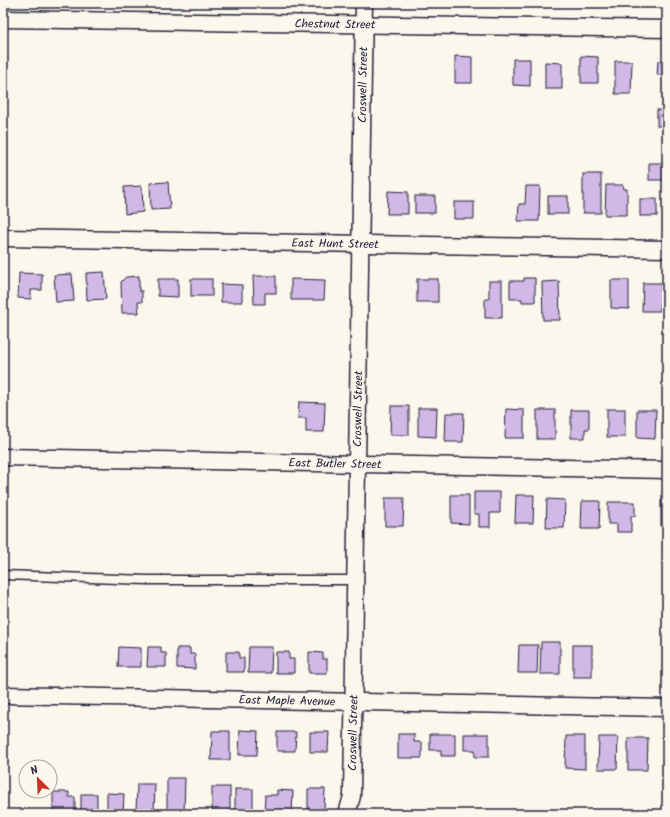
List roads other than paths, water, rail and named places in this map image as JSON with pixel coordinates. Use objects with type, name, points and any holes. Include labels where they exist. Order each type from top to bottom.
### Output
[{"type":"street","name":"Croswell Street","points":[[347,814],[352,796],[354,703],[356,465],[364,3]]},
{"type":"street","name":"Chestnut Street","points":[[3,19],[363,26],[667,29]]},
{"type":"street","name":"East Hunt Street","points":[[3,238],[667,249]]},
{"type":"street","name":"East Butler Street","points":[[3,457],[667,470]]},
{"type":"street","name":"East Maple Avenue","points":[[3,695],[667,708]]},
{"type":"lane","points":[[3,575],[147,580],[356,580]]}]
